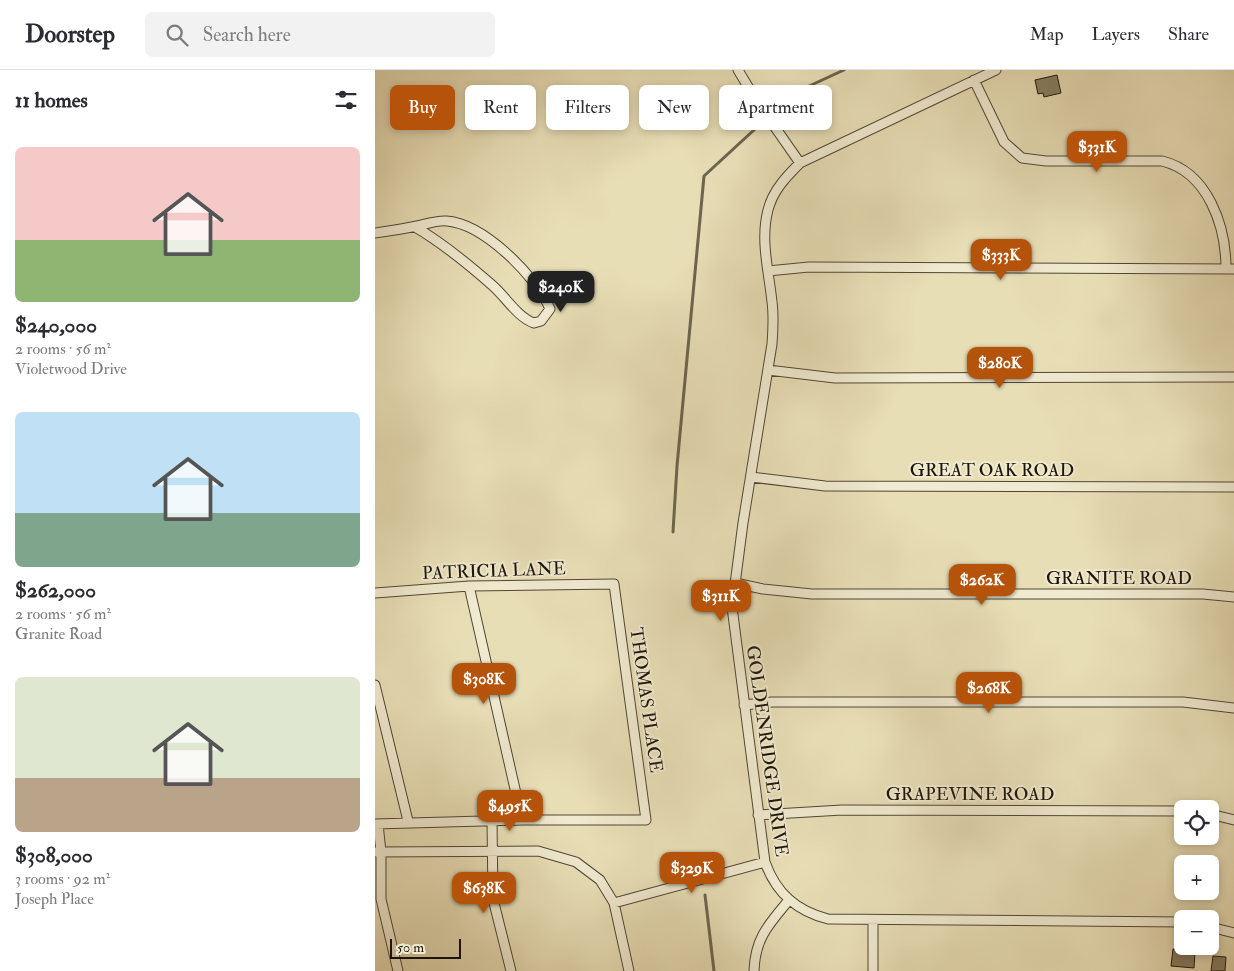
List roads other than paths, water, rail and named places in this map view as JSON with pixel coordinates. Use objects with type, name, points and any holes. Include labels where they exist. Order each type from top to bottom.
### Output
[{"type":"street","points":[[738,70],[756,100],[800,162]]},
{"type":"street","name":"GOLDENRIDGE DRIVE","points":[[996,70],[800,162],[784,179],[768,209],[765,225],[774,320],[735,583],[733,618],[765,862],[777,888],[789,900],[799,909],[828,919],[1174,922]]},
{"type":"street","points":[[768,271],[809,267],[1230,269],[1223,234],[1218,221],[1202,187],[1189,172],[1162,161],[1046,161],[1022,158],[1004,142],[975,80]]},
{"type":"street","points":[[375,233],[446,220],[461,223],[487,238],[516,262],[544,295],[550,308],[547,315],[534,323],[525,320],[493,286],[435,238],[415,227]]},
{"type":"street","points":[[768,370],[835,378],[1234,377]]},
{"type":"street","name":"GREAT OAK ROAD","points":[[751,477],[825,486],[1234,487]]},
{"type":"street","name":"GRANITE ROAD","points":[[735,583],[763,589],[812,594],[1203,594],[1234,597]]},
{"type":"street","name":"PATRICIA LANE","points":[[375,593],[469,586],[614,584]]},
{"type":"street","name":"THOMAS PLACE","points":[[522,820],[646,820],[614,584]]},
{"type":"street","points":[[398,971],[381,899],[377,824],[409,821],[522,820],[469,586]]},
{"type":"street","points":[[375,685],[409,821]]},
{"type":"street","points":[[744,705],[772,702],[1183,702],[1234,708]]},
{"type":"street","name":"GRAPEVINE ROAD","points":[[758,815],[842,810],[1174,811]]},
{"type":"street","points":[[1219,816],[1234,820]]},
{"type":"street","points":[[492,821],[493,899],[511,971]]},
{"type":"street","points":[[378,852],[538,851],[576,862],[601,880],[614,903],[629,971]]},
{"type":"street","points":[[614,903],[765,862]]},
{"type":"street","points":[[754,971],[758,944],[766,927],[789,900]]},
{"type":"street","points":[[873,920],[873,971]]},
{"type":"street","points":[[1219,929],[1234,933]]},
{"type":"waterway","points":[[673,532],[677,466],[704,176],[794,93],[844,70]]},
{"type":"waterway","points":[[705,895],[714,971]]}]
